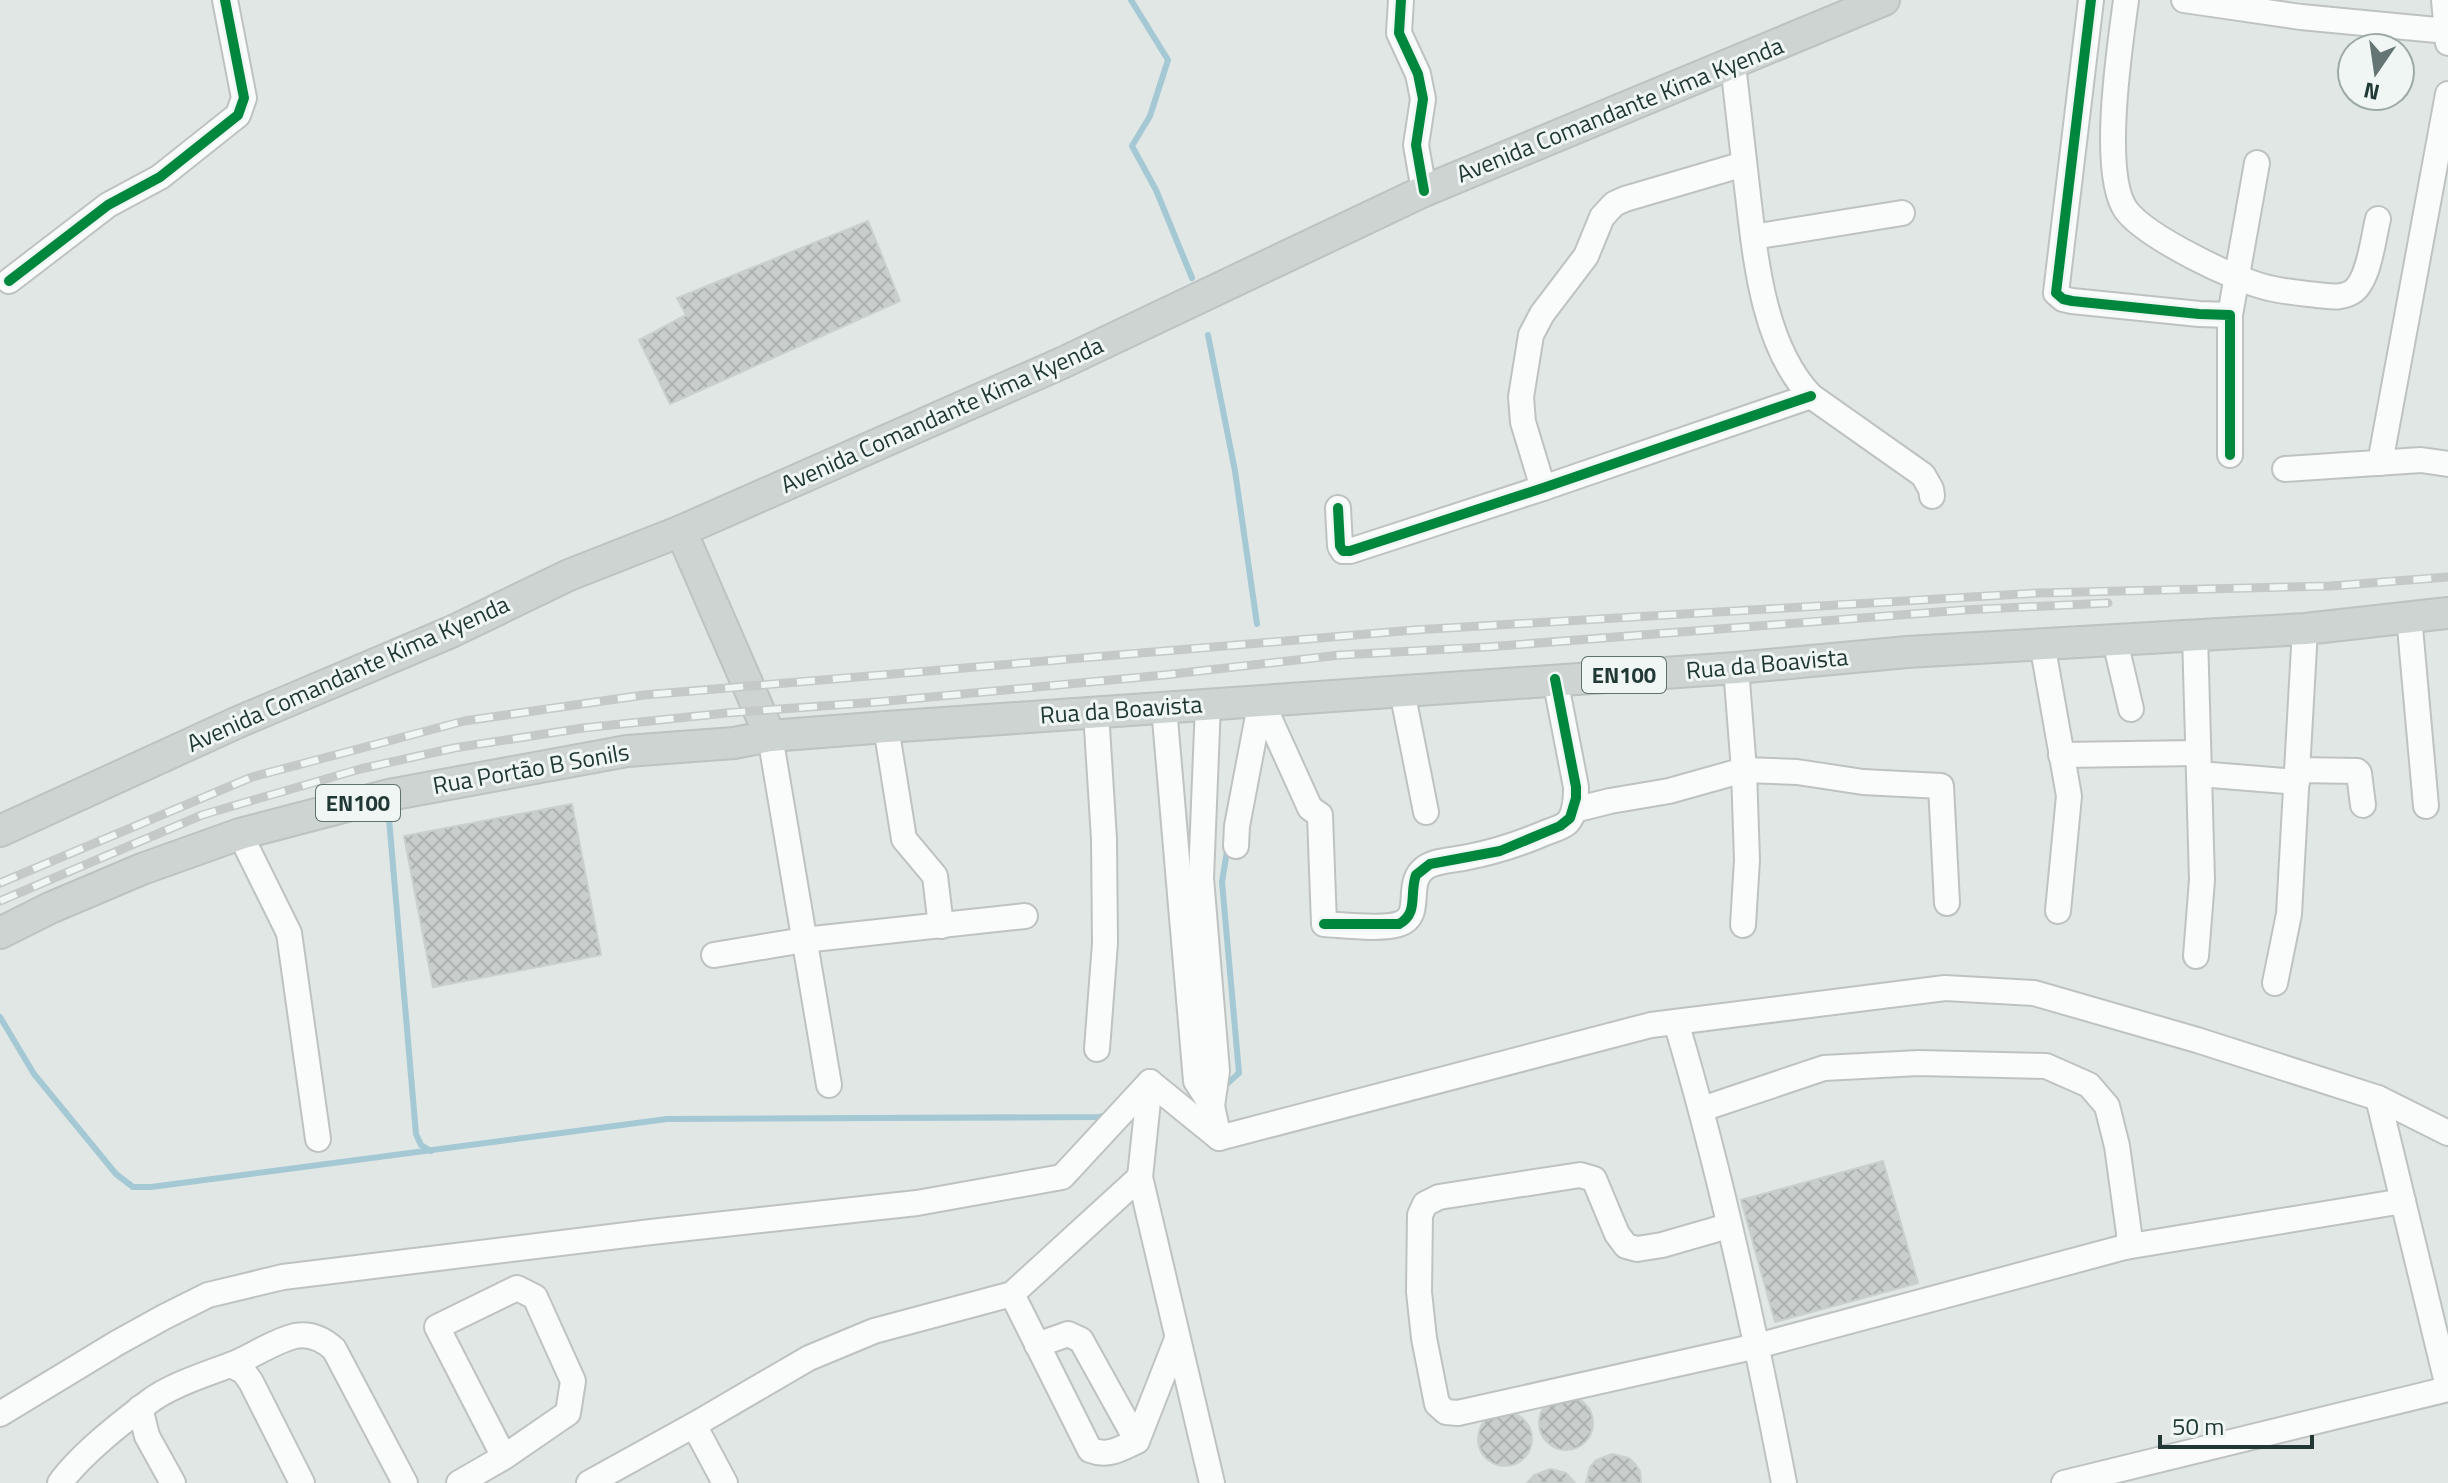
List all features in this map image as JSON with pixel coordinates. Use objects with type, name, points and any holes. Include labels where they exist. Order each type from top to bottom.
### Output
[{"type":"main road","name":"Avenida Comandante Kima Kyenda","points":[[0,831],[236,723],[451,632],[569,575],[681,531],[1062,363],[1424,191],[1884,0]]},
{"type":"main road","points":[[681,531],[784,735]]},
{"type":"main road","name":"Rua da Boavista","points":[[784,735],[1736,668],[1863,655],[2305,629],[2448,613]]},
{"type":"main road","name":"Rua Portão B Sonils","points":[[0,933],[142,869],[240,834],[389,795],[627,751],[734,743],[784,735]]},
{"type":"street","points":[[9,281],[108,205],[160,177],[238,115],[244,98],[225,0]]},
{"type":"street","points":[[1401,0],[1399,33],[1418,74],[1423,99],[1416,145],[1424,191]]},
{"type":"street","points":[[2091,0],[2056,293],[2072,301],[2230,315]]},
{"type":"street","points":[[2126,0],[2113,145],[2117,183],[2125,209],[2145,228],[2236,277],[2266,288],[2340,297],[2354,291],[2365,276],[2378,219]]},
{"type":"street","points":[[2184,0],[2301,17],[2447,31]]},
{"type":"street","points":[[2444,0],[2448,43]]},
{"type":"street","points":[[1733,64],[1753,237],[1767,310],[1788,365],[1811,396],[1923,475],[1932,496]]},
{"type":"street","points":[[2380,463],[2448,94]]},
{"type":"street","points":[[2230,455],[2230,315],[2257,163]]},
{"type":"street","points":[[1543,488],[1526,435],[1521,397],[1531,335],[1542,314],[1586,256],[1602,217],[1614,204],[1625,199],[1744,164]]},
{"type":"street","points":[[1753,237],[1902,213]]},
{"type":"street","points":[[1338,508],[1340,546],[1347,551],[1811,396]]},
{"type":"street","points":[[2285,469],[2421,460],[2448,464]]},
{"type":"street","points":[[2409,616],[2426,806]]},
{"type":"street","points":[[2275,983],[2289,914],[2305,629]]},
{"type":"street","points":[[2195,635],[2202,880],[2196,956]]},
{"type":"street","points":[[2115,641],[2131,709]]},
{"type":"street","points":[[2042,643],[2069,796],[2058,911]]},
{"type":"street","points":[[1736,668],[1747,860],[1743,925]]},
{"type":"street","points":[[1261,700],[1310,808],[1320,815],[1324,924],[1399,924],[1407,920],[1411,912],[1416,875],[1430,864],[1500,851],[1566,823],[1574,810],[1576,787],[1555,679]]},
{"type":"street","points":[[1402,691],[1426,812]]},
{"type":"street","points":[[1236,846],[1261,700]]},
{"type":"street","points":[[1208,704],[1201,878],[1217,1071],[1212,1106]]},
{"type":"street","points":[[1164,707],[1196,1081],[1212,1106],[1219,1138]]},
{"type":"street","points":[[1096,712],[1104,839],[1105,943],[1097,1049]]},
{"type":"street","points":[[886,727],[904,839],[935,876],[941,926]]},
{"type":"street","points":[[784,735],[804,940],[829,1085]]},
{"type":"street","points":[[2061,755],[2199,763],[2297,776],[2357,771],[2363,805]]},
{"type":"street","points":[[1574,810],[1669,791],[1744,770],[1941,786],[1947,903]]},
{"type":"street","points":[[240,834],[289,933],[318,1139]]},
{"type":"street","points":[[714,955],[804,940],[1025,916]]},
{"type":"street","points":[[1219,1138],[1651,1025],[1945,988],[2034,993],[2197,1040],[2378,1098],[2448,1133]]},
{"type":"street","points":[[1676,1022],[1702,1109],[1757,1346],[1784,1483]]},
{"type":"street","points":[[1702,1109],[1824,1068],[1919,1063],[2046,1066],[2089,1085],[2107,1106],[2117,1146],[2129,1233],[2125,1247]]},
{"type":"street","points":[[1150,1082],[1219,1138]]},
{"type":"street","points":[[1150,1082],[1140,1177],[1212,1483]]},
{"type":"street","points":[[0,1414],[117,1343],[208,1295],[283,1277],[917,1203],[1062,1177],[1150,1082]]},
{"type":"street","points":[[2064,1483],[2448,1388],[2378,1098]]},
{"type":"street","points":[[1728,1226],[1662,1245],[1637,1249],[1626,1246],[1617,1234],[1594,1179],[1580,1175],[1439,1197],[1425,1204],[1420,1215],[1419,1292],[1437,1404],[1446,1412],[1458,1413],[1757,1346],[2125,1247],[2403,1201]]},
{"type":"street","points":[[589,1483],[809,1358],[874,1331],[1012,1294],[1140,1177]]},
{"type":"street","points":[[459,1483],[504,1457],[568,1413],[573,1381],[535,1297],[517,1288],[437,1327],[504,1457]]},
{"type":"street","points":[[1012,1294],[1090,1450],[1110,1454],[1137,1441],[1177,1339]]},
{"type":"street","points":[[1037,1345],[1068,1334],[1081,1340],[1137,1441]]},
{"type":"street","points":[[60,1483],[72,1466],[152,1399],[213,1369],[231,1365],[294,1336],[310,1336],[324,1340],[334,1349],[405,1483]]},
{"type":"street","points":[[231,1365],[244,1372],[251,1382],[302,1483]]},
{"type":"street","points":[[140,1408],[147,1436],[173,1483]]},
{"type":"street","points":[[694,1425],[725,1483]]},
{"type":"building","points":[[868,221],[900,301],[670,404],[639,340],[686,315],[677,298]]},
{"type":"building","points":[[572,804],[601,955],[433,987],[404,836]]},
{"type":"building","points":[[1883,1161],[1918,1283],[1775,1322],[1741,1200]]},
{"type":"building","points":[[1566,1396],[1585,1404],[1593,1423],[1585,1442],[1566,1450],[1547,1442],[1539,1423],[1547,1404]]},
{"type":"building","points":[[1505,1412],[1516,1414],[1524,1420],[1530,1428],[1530,1450],[1524,1458],[1516,1464],[1505,1466],[1494,1464],[1486,1458],[1480,1450],[1478,1439],[1480,1428],[1486,1420],[1494,1414]]},
{"type":"building","points":[[1612,1454],[1629,1458],[1635,1464],[1640,1471],[1641,1483],[1586,1483],[1590,1467],[1596,1460]]},
{"type":"building","points":[[1550,1469],[1566,1473],[1575,1483],[1527,1483],[1534,1475]]},
{"type":"waterway","points":[[1131,0],[1168,60],[1150,116],[1132,146],[1156,190],[1192,278]]},
{"type":"waterway","points":[[1208,335],[1235,471],[1257,624]]},
{"type":"waterway","points":[[388,807],[416,1134],[421,1145],[431,1151]]},
{"type":"waterway","points":[[1228,845],[1222,882],[1239,1073],[1228,1083]]},
{"type":"waterway","points":[[0,1017],[34,1074],[116,1174],[133,1187],[667,1119],[1108,1115]]},
{"type":"railway","points":[[0,883],[252,777],[464,721],[644,695],[1414,630],[2038,593],[2331,586],[2448,577]]},
{"type":"railway","points":[[0,901],[202,815],[360,769],[454,748],[583,728],[1164,675],[1340,655],[1487,647],[1964,610],[2108,603]]},
{"type":"cycle path","points":[[9,281],[108,205],[160,177],[238,115],[244,98],[225,0]]},
{"type":"cycle path","points":[[1401,0],[1399,33],[1418,74],[1423,99],[1416,145],[1424,191]]},
{"type":"cycle path","points":[[2091,0],[2056,293],[2072,301],[2230,315],[2230,455]]},
{"type":"cycle path","points":[[1338,508],[1340,546],[1343,551],[1350,551],[1811,396]]},
{"type":"cycle path","points":[[1324,924],[1399,924],[1411,909],[1416,875],[1430,864],[1500,851],[1560,826],[1570,818],[1576,787],[1555,679]]}]
